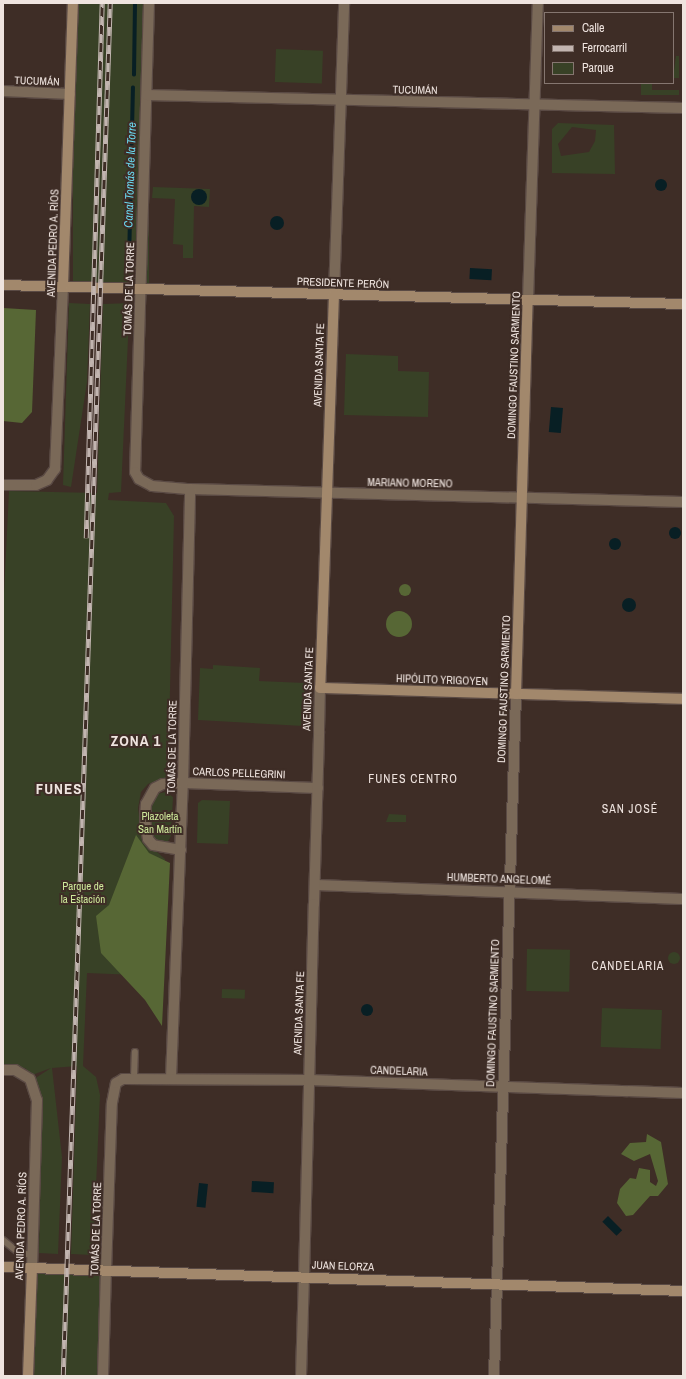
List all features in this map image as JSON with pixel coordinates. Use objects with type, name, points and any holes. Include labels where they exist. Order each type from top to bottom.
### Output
[{"type":"main road","name":"AVENIDA PEDRO A. RÍOS","points":[[63,286],[73,3]]},
{"type":"main road","name":"PRESIDENTE PERÓN","points":[[3,285],[683,304]]},
{"type":"main road","name":"AVENIDA SANTA FE","points":[[320,688],[334,294]]},
{"type":"main road","name":"DOMINGO FAUSTINO SARMIENTO","points":[[516,694],[528,300]]},
{"type":"main road","name":"HIPÓLITO YRIGOYEN","points":[[320,688],[683,699]]},
{"type":"main road","name":"JUAN ELORZA","points":[[3,1268],[683,1291]]},
{"type":"main road","name":"AVENIDA PEDRO A. RÍOS","points":[[28,1376],[32,1268]]},
{"type":"street","name":"TOMÁS DE LA TORRE","points":[[139,479],[135,472],[149,3]]},
{"type":"street","name":"AVENIDA SANTA FE","points":[[334,294],[344,3]]},
{"type":"street","name":"DOMINGO FAUSTINO SARMIENTO","points":[[528,300],[538,3]]},
{"type":"street","name":"TUCUMÁN","points":[[3,91],[70,94]]},
{"type":"street","name":"TUCUMÁN","points":[[146,95],[341,101],[683,108]]},
{"type":"street","name":"AVENIDA PEDRO A. RÍOS","points":[[3,485],[36,486],[47,480],[55,469],[58,453],[63,286]]},
{"type":"street","name":"MARIANO MORENO","points":[[139,479],[152,486],[190,490],[683,502]]},
{"type":"street","name":"TOMÁS DE LA TORRE","points":[[170,1078],[184,783],[190,490]]},
{"type":"street","name":"AVENIDA SANTA FE","points":[[301,1376],[320,688]]},
{"type":"street","name":"DOMINGO FAUSTINO SARMIENTO","points":[[494,1376],[516,694]]},
{"type":"street","name":"CARLOS PELLEGRINI","points":[[181,850],[154,845],[148,839],[145,821],[146,804],[155,788],[163,784],[184,783],[318,788]]},
{"type":"street","name":"HUMBERTO ANGELOMÉ","points":[[315,885],[683,899]]},
{"type":"street","name":"AVENIDA PEDRO A. RÍOS","points":[[3,1070],[15,1070],[30,1079],[37,1100],[32,1268]]},
{"type":"street","name":"CANDELARIA","points":[[116,1083],[134,1077],[310,1080],[683,1093]]},
{"type":"street","name":"TOMÁS DE LA TORRE","points":[[103,1376],[112,1103],[116,1083]]},
{"type":"lane","points":[[134,1077],[135,1052]]},
{"type":"lane","points":[[3,1240],[19,1253],[33,1255]]},
{"type":"lane","points":[[19,1253],[20,1268]]},
{"type":"green space","points":[[73,3],[149,3],[149,286],[73,286]]},
{"type":"green space","points":[[276,49],[323,51],[322,84],[275,82]]},
{"type":"green space","points":[[676,56],[679,56],[679,78],[674,78]]},
{"type":"green space","points":[[641,84],[652,84],[652,90],[679,90],[679,95],[641,95]]},
{"type":"green space","points":[[558,123],[614,125],[615,174],[552,173],[552,129]],"holes":[[[572,127],[596,130],[595,141],[589,152],[561,156],[558,144]]]},
{"type":"green space","points":[[153,187],[210,189],[209,207],[194,206],[193,258],[183,258],[183,245],[173,244],[175,199],[152,198]]},
{"type":"green space","points":[[69,303],[90,304],[87,382],[71,487],[63,485]]},
{"type":"green space","name":"Parque de la Estación","points":[[133,303],[133,315],[129,317],[121,492],[109,493],[108,500],[166,503],[174,516],[168,777],[148,784],[141,792],[138,808],[142,839],[165,859],[160,976],[87,973],[83,1066],[96,1077],[100,1095],[93,1255],[71,1254],[77,1066],[52,1068],[62,1157],[58,1254],[39,1253],[42,1100],[34,1079],[51,1068],[32,1075],[25,1068],[3,1067],[3,614],[9,491],[97,493],[103,304]]},
{"type":"green space","points":[[3,308],[36,310],[32,412],[22,423],[3,421]]},
{"type":"green space","points":[[346,354],[398,356],[398,371],[429,372],[428,417],[344,415]]},
{"type":"green space","points":[[407,584],[410,585],[410,595],[403,596],[400,595],[399,588],[400,585]]},
{"type":"green space","points":[[399,611],[408,615],[412,624],[408,633],[399,637],[390,633],[386,624],[390,615]]},
{"type":"green space","points":[[213,665],[260,668],[259,681],[305,683],[303,726],[198,720],[200,668],[213,669]]},
{"type":"green space","name":"Plazoleta San Martín","points":[[166,792],[173,797],[171,836],[167,843],[155,842],[149,831],[150,805],[156,794]]},
{"type":"green space","points":[[202,800],[230,801],[228,844],[197,843],[198,803]]},
{"type":"green space","points":[[389,814],[406,815],[406,822],[386,822]]},
{"type":"green space","points":[[136,835],[149,853],[170,863],[162,1026],[145,1000],[101,953],[96,916],[109,905]]},
{"type":"green space","points":[[527,949],[570,950],[569,992],[526,991]]},
{"type":"green space","points":[[676,952],[679,953],[679,963],[672,964],[669,963],[668,956],[669,953]]},
{"type":"green space","points":[[222,989],[245,990],[245,999],[222,998]]},
{"type":"green space","points":[[602,1008],[662,1010],[661,1049],[601,1047]]},
{"type":"green space","points":[[647,1134],[661,1142],[668,1184],[658,1196],[650,1196],[633,1215],[626,1216],[617,1203],[620,1189],[630,1178],[636,1179],[639,1168],[650,1170],[650,1182],[656,1186],[658,1181],[650,1154],[634,1161],[621,1154],[630,1143],[646,1142]]},
{"type":"green space","points":[[32,1269],[106,1272],[102,1376],[28,1376]]},
{"type":"water","points":[[659,179],[663,179],[667,185],[663,191],[659,191],[655,187],[655,183]]},
{"type":"water","points":[[199,189],[206,194],[207,197],[202,204],[199,205],[192,200],[191,197],[196,190]]},
{"type":"water","points":[[277,216],[282,218],[284,223],[282,228],[277,230],[272,228],[270,223],[272,218]]},
{"type":"water","points":[[470,268],[492,269],[491,280],[469,279]]},
{"type":"water","points":[[551,407],[563,408],[561,433],[549,432]]},
{"type":"water","points":[[673,527],[677,527],[681,533],[677,539],[673,539],[669,535],[669,531]]},
{"type":"water","points":[[613,538],[617,538],[621,544],[617,550],[613,550],[609,546],[609,542]]},
{"type":"water","points":[[629,598],[634,600],[636,605],[634,610],[629,612],[624,610],[622,605],[624,600]]},
{"type":"water","points":[[367,1004],[371,1006],[373,1010],[371,1014],[367,1016],[363,1014],[361,1010],[363,1006]]},
{"type":"water","points":[[252,1181],[274,1182],[273,1193],[251,1192]]},
{"type":"water","points":[[199,1183],[208,1184],[205,1208],[196,1207]]},
{"type":"water","points":[[608,1216],[622,1230],[616,1236],[602,1222]]},
{"type":"waterway","name":"Canal Tomás de la Torre","points":[[134,75],[135,3]]},
{"type":"waterway","name":"Canal Tomás de la Torre","points":[[129,262],[133,88]]},
{"type":"railway","points":[[86,538],[102,3]]},
{"type":"railway","points":[[63,1376],[110,3]]},
{"type":"district","name":"ZONA 1","points":[[136,741]]},
{"type":"district","name":"FUNES CENTRO","points":[[413,780]]},
{"type":"district","name":"FUNES","points":[[59,789]]},
{"type":"district","name":"SAN JOSÉ","points":[[630,810]]},
{"type":"district","name":"CANDELARIA","points":[[628,967]]}]
